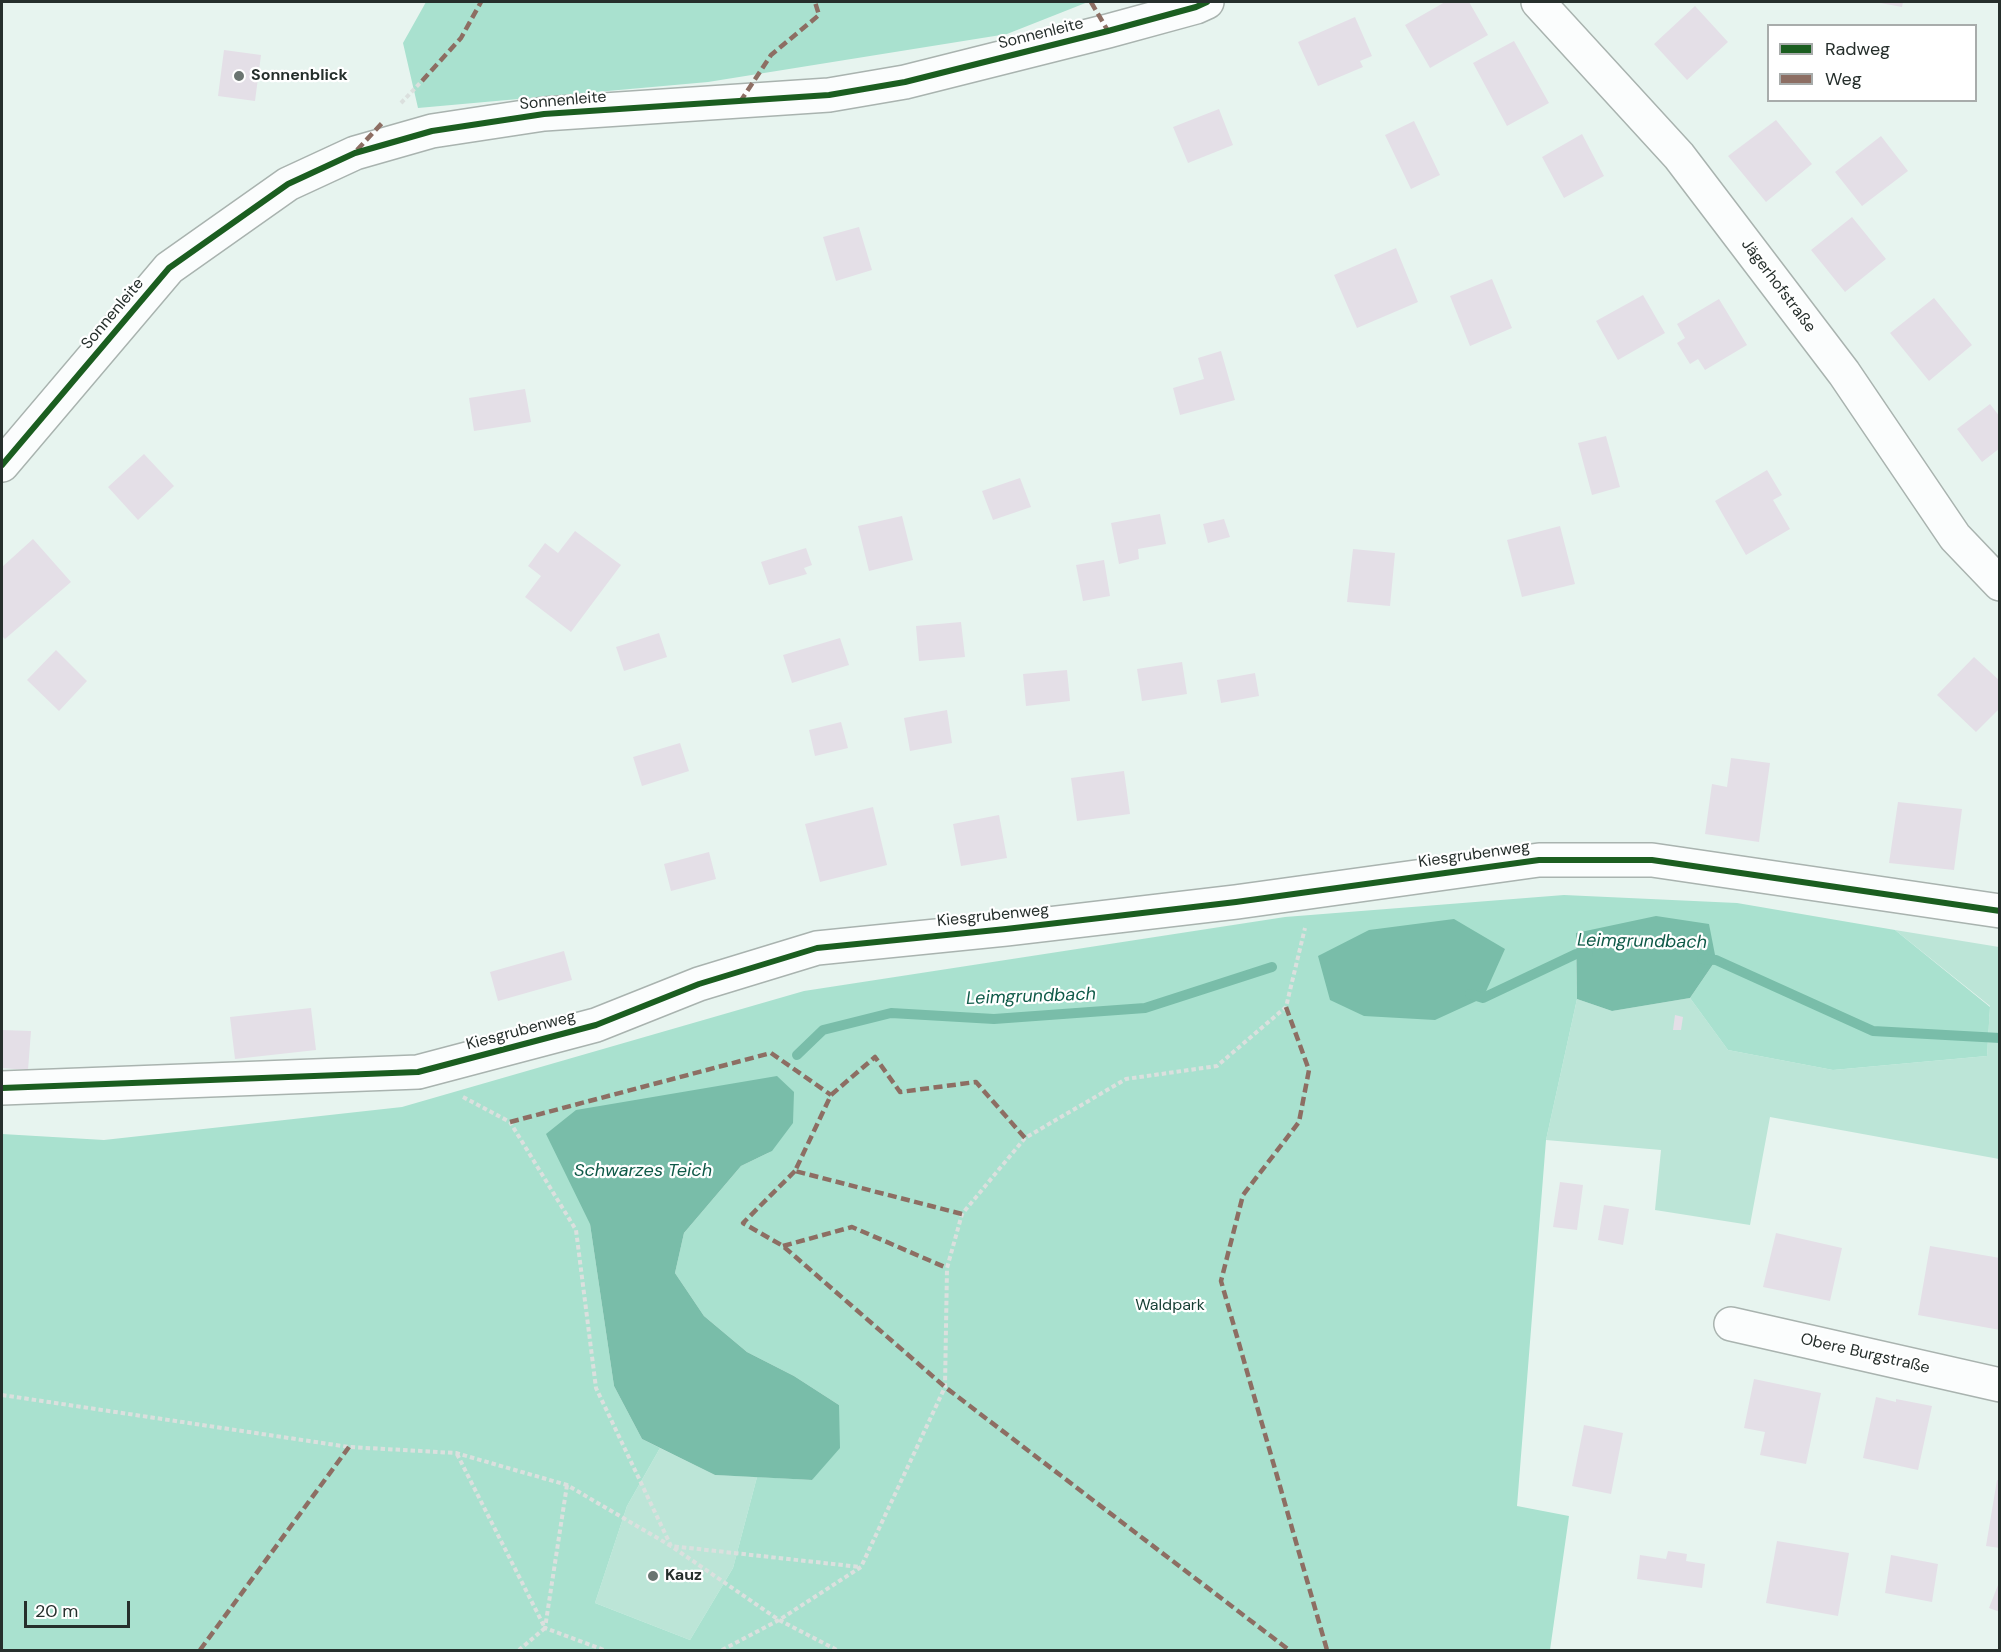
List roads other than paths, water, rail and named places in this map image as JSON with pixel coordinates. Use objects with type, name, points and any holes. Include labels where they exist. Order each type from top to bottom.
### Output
[{"type":"street","name":"Sonnenleite","points":[[2,465],[169,268],[288,184],[355,153],[432,131],[544,114],[829,94],[905,82],[1108,31],[1207,2]]},
{"type":"street","name":"Jägerhofstraße","points":[[1538,2],[1679,156],[1844,374],[1955,537],[2000,584]]},
{"type":"street","name":"Kiesgrubenweg","points":[[2,1088],[418,1072],[596,1025],[699,984],[817,948],[1006,929],[1539,860],[1652,860],[2000,911]]},
{"type":"street","name":"Obere Burgstraße","points":[[1731,1324],[2000,1385]]},
{"type":"water","points":[[1656,916],[1709,924],[1716,960],[1690,998],[1612,1011],[1577,999],[1576,933]]},
{"type":"water","points":[[1454,919],[1505,949],[1483,998],[1435,1020],[1364,1016],[1330,1000],[1318,956],[1369,930]]},
{"type":"water","name":"Schwarzes Teich","points":[[777,1076],[794,1092],[793,1123],[772,1151],[741,1166],[684,1233],[675,1273],[704,1316],[747,1352],[794,1376],[839,1405],[840,1448],[812,1480],[715,1475],[642,1439],[614,1386],[590,1224],[546,1134],[576,1110]]},
{"type":"waterway","name":"Leimgrundbach","points":[[1470,994],[1483,998],[1576,954],[1588,954]]},
{"type":"waterway","name":"Leimgrundbach","points":[[1702,959],[1716,960],[1873,1031],[2000,1038]]},
{"type":"waterway","name":"Leimgrundbach","points":[[797,1055],[823,1030],[891,1013],[994,1019],[1145,1008],[1272,967]]},
{"type":"place","name":"Sonnenblick","points":[[239,76]]},
{"type":"place","name":"Kauz","points":[[653,1576]]},
{"type":"park label","name":"Waldpark","points":[[1170,1306]]}]
